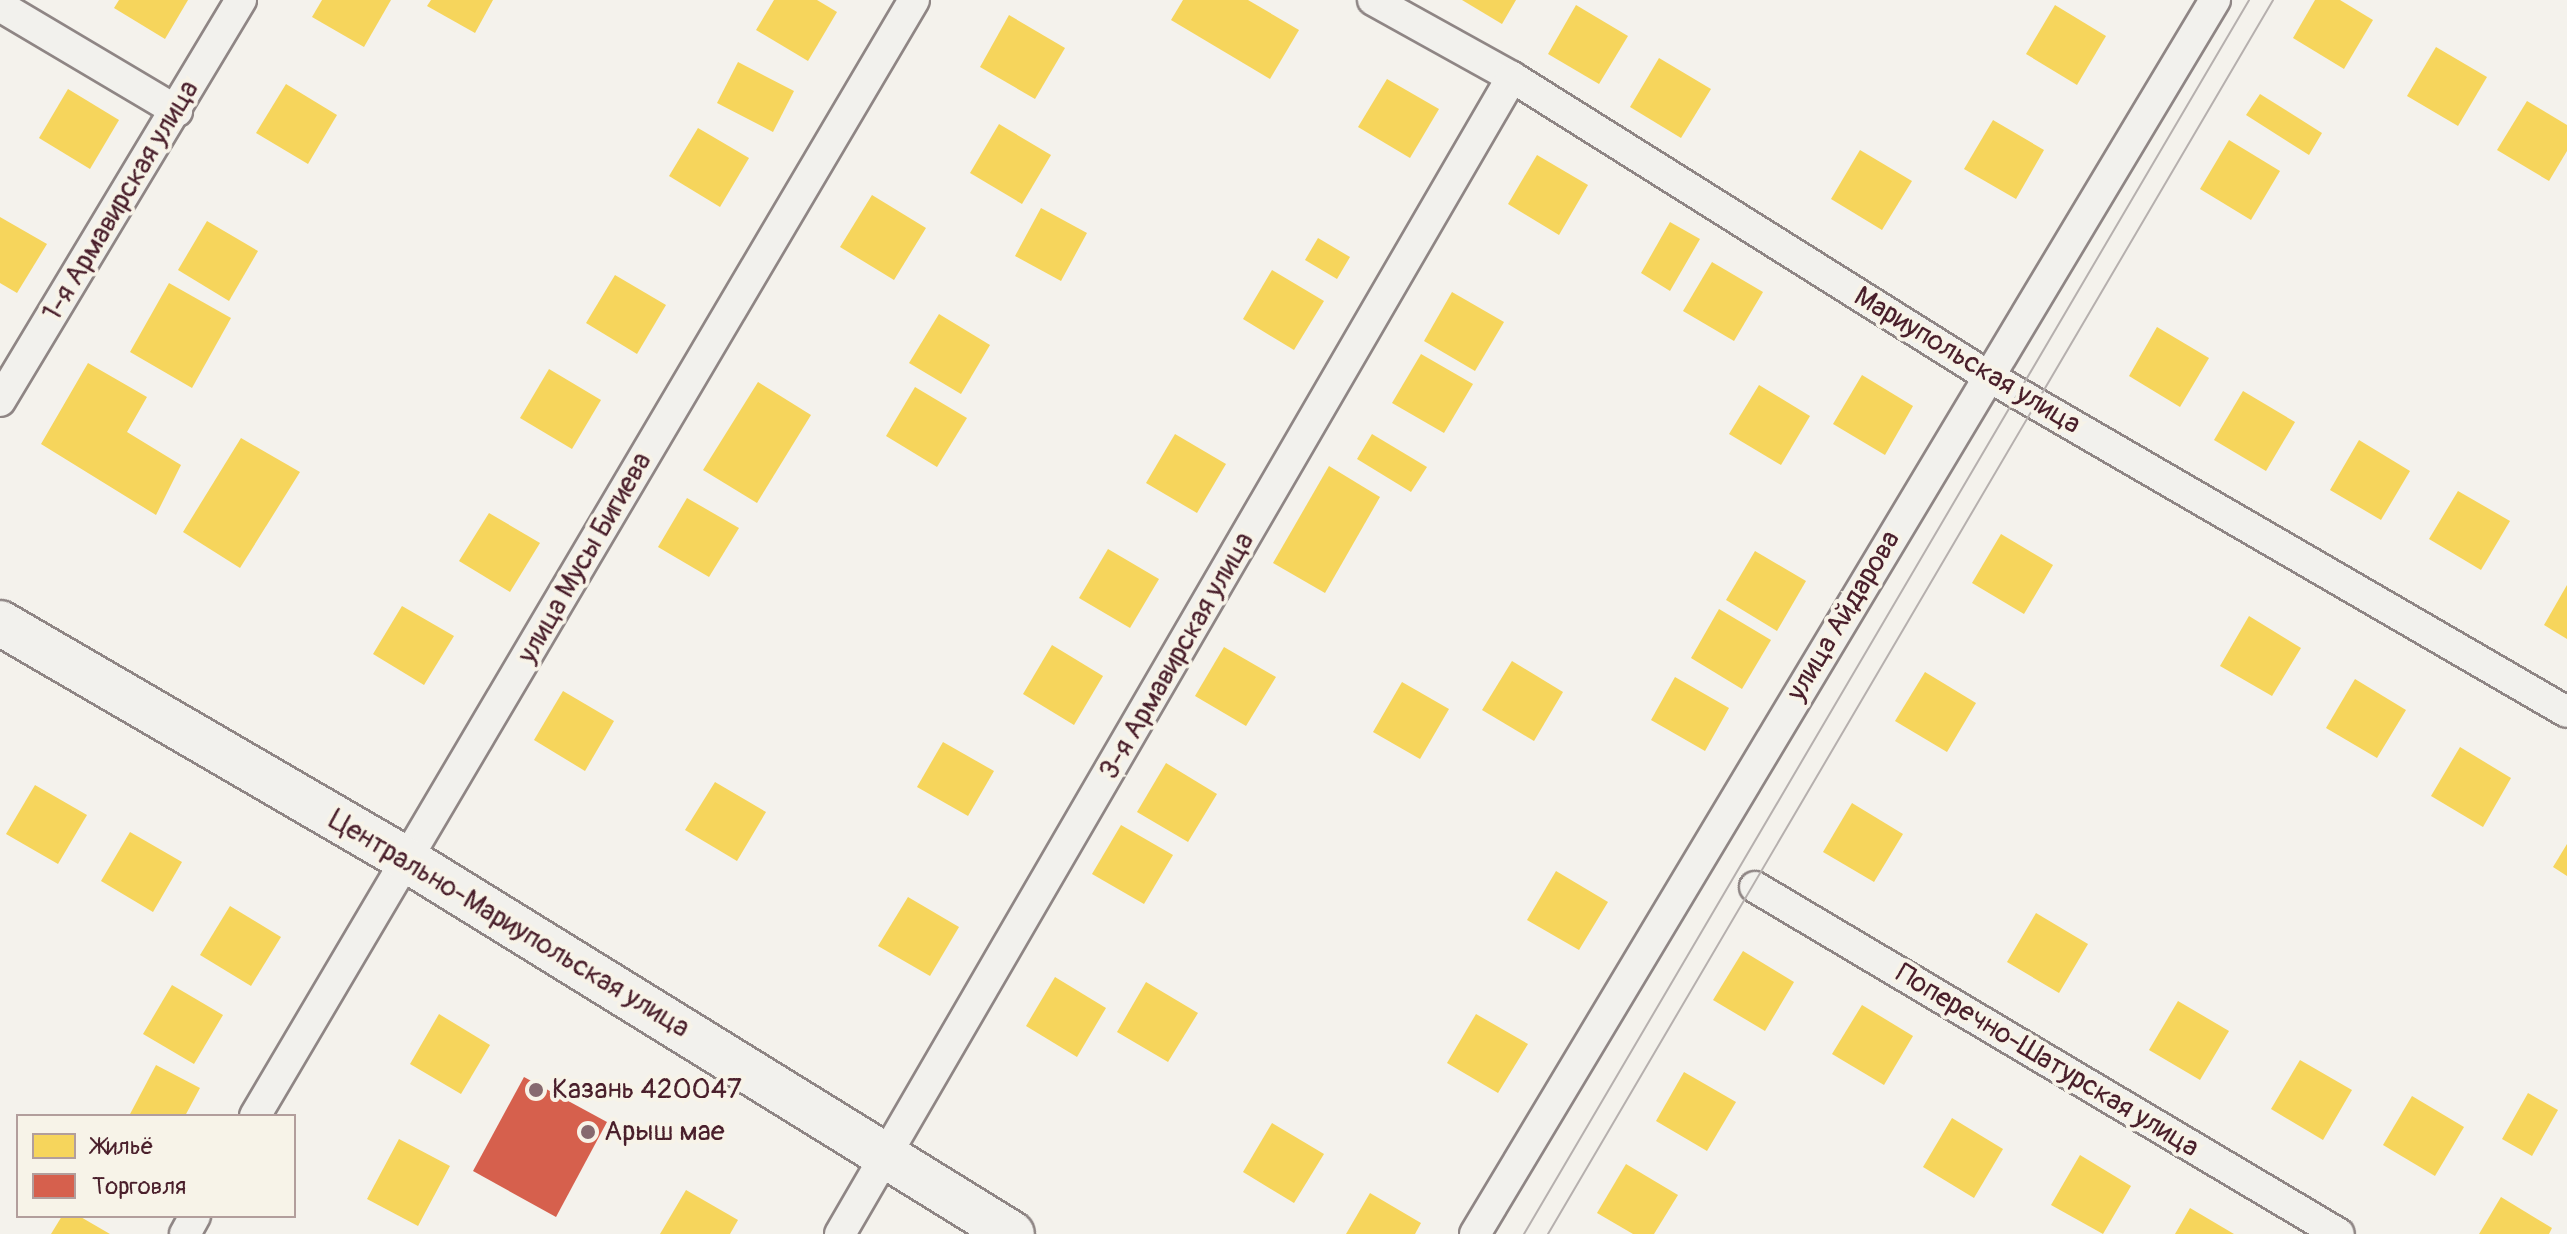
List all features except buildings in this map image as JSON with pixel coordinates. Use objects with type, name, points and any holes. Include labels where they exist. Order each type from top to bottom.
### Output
[{"type":"street","name":"1-я Армавирская улица","points":[[0,401],[241,0]]},
{"type":"street","name":"улица Мусы Бигиева","points":[[256,1114],[914,0]]},
{"type":"street","name":"Мариупольская улица","points":[[1373,0],[1512,77],[1988,376],[2567,712]]},
{"type":"street","name":"улица Айдарова","points":[[1475,1234],[2215,0]]},
{"type":"street","points":[[0,6],[177,111]]},
{"type":"street","name":"3-я Армавирская улица","points":[[840,1234],[1512,77]]},
{"type":"street","name":"Центрально-Мариупольская улица","points":[[0,623],[407,860],[1012,1234]]},
{"type":"street","name":"Поперечно-Шатурская улица","points":[[1755,887],[2339,1234]]},
{"type":"tram line","points":[[1524,1234],[2249,0]]},
{"type":"tram line","points":[[1548,1234],[2273,0]]},
{"type":"place","name":"Казань 420047","points":[[536,1090]]},
{"type":"place","name":"Арыш мае","points":[[588,1132]]}]
